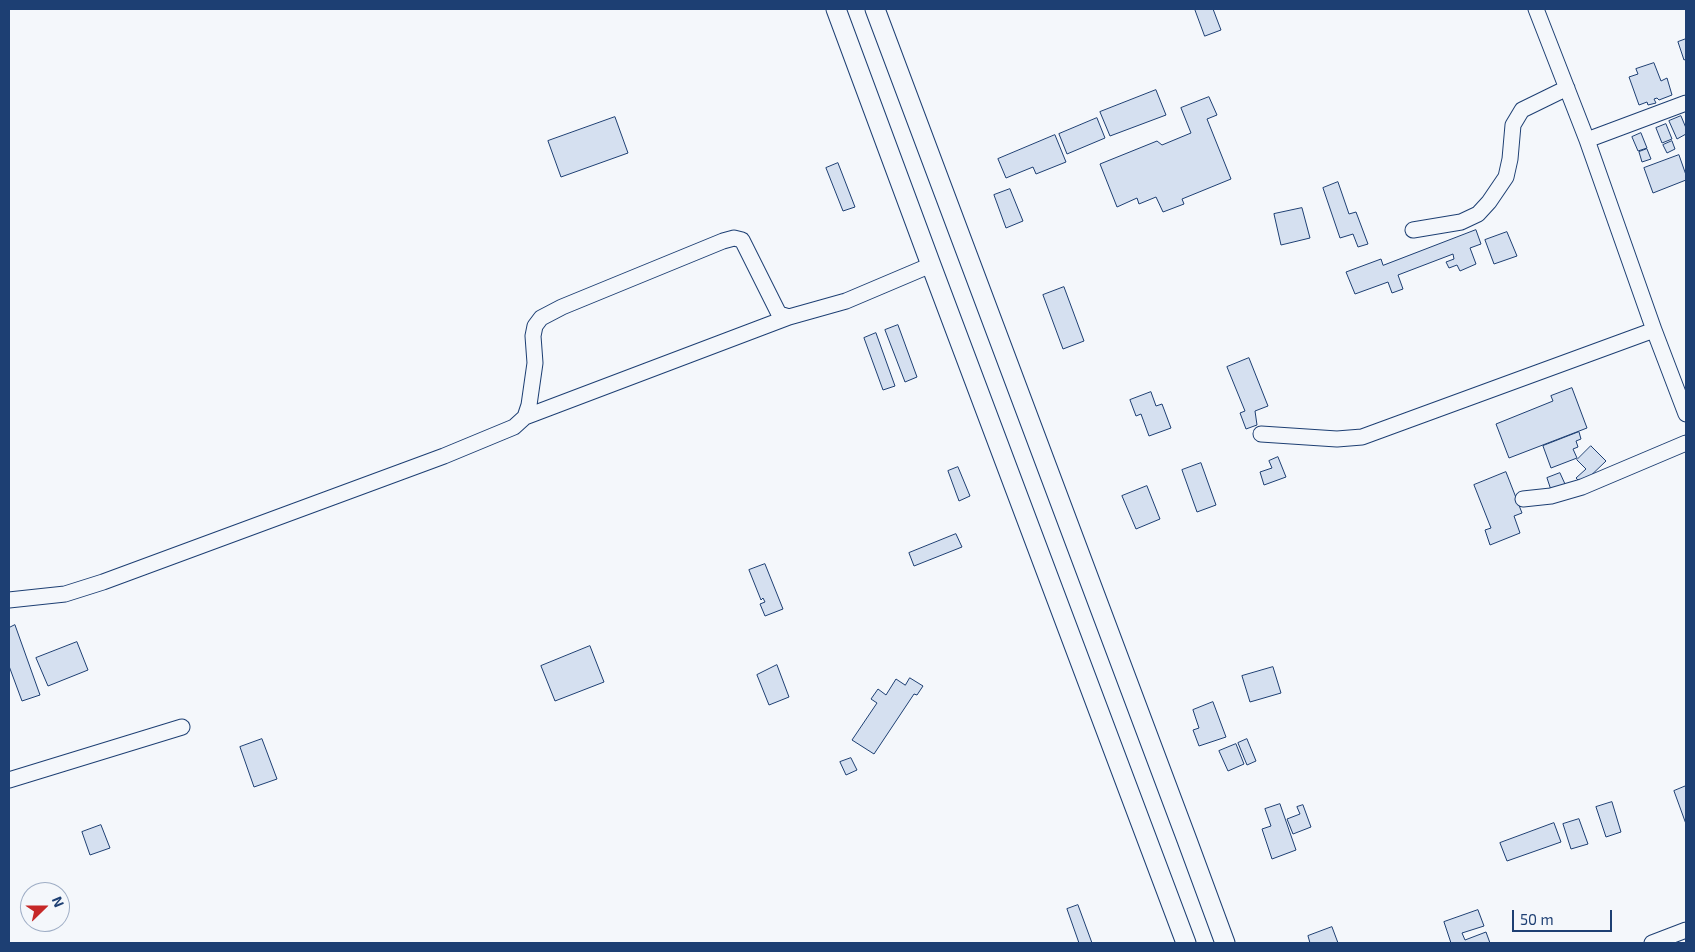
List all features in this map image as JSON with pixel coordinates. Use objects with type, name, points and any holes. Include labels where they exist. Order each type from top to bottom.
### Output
[{"type":"main road","points":[[836,9],[1186,943]]},
{"type":"main road","points":[[874,9],[1224,943]]},
{"type":"street","points":[[1536,9],[1587,140],[1654,330],[1686,414]]},
{"type":"street","points":[[1413,230],[1461,222],[1478,214],[1489,202],[1506,177],[1510,159],[1513,125],[1522,110],[1567,88]]},
{"type":"street","points":[[1587,140],[1686,103]]},
{"type":"street","points":[[9,600],[65,594],[103,582],[444,456],[514,427],[524,417],[529,405],[535,363],[533,336],[541,318],[562,307],[716,244],[734,238],[742,240],[779,314],[789,317]]},
{"type":"street","points":[[524,417],[789,317],[846,301],[931,265]]},
{"type":"street","points":[[1260,434],[1338,439],[1362,437],[1654,330]]},
{"type":"street","points":[[1523,499],[1558,494],[1582,487],[1686,443]]},
{"type":"street","points":[[9,780],[182,727]]},
{"type":"street","points":[[1652,943],[1686,930]]},
{"type":"building","points":[[1195,9],[1213,9],[1221,30],[1205,36]]},
{"type":"building","points":[[1686,39],[1686,59],[1684,60],[1678,42]]},
{"type":"building","points":[[1654,63],[1661,81],[1667,78],[1672,95],[1659,100],[1657,98],[1654,99],[1656,103],[1648,105],[1647,102],[1639,105],[1629,77],[1638,74],[1636,69]]},
{"type":"building","points":[[1156,90],[1166,115],[1110,136],[1100,112]]},
{"type":"building","points":[[1209,97],[1217,115],[1207,119],[1231,179],[1182,199],[1184,204],[1163,212],[1156,197],[1139,204],[1137,198],[1117,207],[1100,164],[1157,141],[1162,145],[1191,133],[1181,108]]},
{"type":"building","points":[[1681,116],[1686,128],[1686,134],[1677,139],[1669,121]]},
{"type":"building","points":[[615,117],[628,153],[561,177],[548,141]]},
{"type":"building","points":[[1097,118],[1105,138],[1067,154],[1059,134]]},
{"type":"building","points":[[1666,124],[1672,139],[1662,143],[1656,128]]},
{"type":"building","points":[[1641,133],[1647,148],[1638,151],[1632,137]]},
{"type":"building","points":[[1055,135],[1066,162],[1036,174],[1033,167],[1006,178],[998,159]]},
{"type":"building","points":[[1672,141],[1675,149],[1667,153],[1663,145]]},
{"type":"building","points":[[1647,149],[1651,159],[1642,162],[1639,152]]},
{"type":"building","points":[[1679,155],[1686,180],[1653,193],[1644,168]]},
{"type":"building","points":[[838,163],[855,207],[843,211],[826,168]]},
{"type":"building","points":[[1338,182],[1349,214],[1356,212],[1368,244],[1358,247],[1353,234],[1340,238],[1323,188]]},
{"type":"building","points":[[1010,189],[1023,221],[1006,228],[994,195]]},
{"type":"building","points":[[1302,208],[1310,238],[1281,245],[1274,214]]},
{"type":"building","points":[[1476,230],[1481,244],[1470,248],[1476,264],[1460,271],[1457,265],[1449,268],[1446,262],[1454,259],[1453,254],[1398,275],[1403,289],[1392,293],[1388,282],[1355,294],[1346,272],[1381,259],[1383,265]]},
{"type":"building","points":[[1507,232],[1517,256],[1494,264],[1485,240]]},
{"type":"building","points":[[1064,287],[1084,341],[1063,349],[1043,295]]},
{"type":"building","points":[[898,325],[917,377],[905,382],[885,330]]},
{"type":"building","points":[[876,333],[895,386],[883,390],[864,338]]},
{"type":"building","points":[[1249,358],[1268,406],[1255,411],[1257,425],[1246,429],[1240,413],[1245,411],[1227,367]]},
{"type":"building","points":[[1572,388],[1587,428],[1509,458],[1496,424],[1553,401],[1551,396]]},
{"type":"building","points":[[1151,392],[1156,406],[1162,404],[1171,428],[1149,436],[1141,414],[1136,416],[1130,400]]},
{"type":"building","points":[[1579,432],[1581,439],[1576,441],[1578,447],[1573,449],[1577,458],[1551,468],[1543,446]]},
{"type":"building","points":[[1591,446],[1606,461],[1582,484],[1576,478],[1586,469],[1577,460]]},
{"type":"building","points":[[1278,457],[1286,477],[1264,485],[1260,472],[1272,468],[1269,461]]},
{"type":"building","points":[[1201,463],[1216,505],[1197,512],[1182,470]]},
{"type":"building","points":[[958,467],[970,496],[959,501],[948,471]]},
{"type":"building","points":[[1506,472],[1522,513],[1514,516],[1520,533],[1490,545],[1485,530],[1491,528],[1474,485]]},
{"type":"building","points":[[1560,473],[1565,484],[1551,490],[1547,478]]},
{"type":"building","points":[[1147,486],[1160,519],[1136,529],[1122,496]]},
{"type":"building","points":[[956,534],[962,547],[914,566],[909,553]]},
{"type":"building","points":[[765,564],[783,609],[765,616],[760,604],[765,602],[763,598],[761,600],[749,570]]},
{"type":"building","points":[[15,625],[40,695],[22,701],[9,666],[9,628]]},
{"type":"building","points":[[77,642],[88,670],[48,686],[36,658]]},
{"type":"building","points":[[590,646],[604,682],[555,701],[541,666]]},
{"type":"building","points":[[777,665],[789,697],[769,705],[757,675]]},
{"type":"building","points":[[1273,667],[1281,693],[1250,702],[1242,676]]},
{"type":"building","points":[[910,678],[923,686],[917,695],[914,694],[874,754],[852,740],[877,703],[871,699],[878,689],[886,695],[896,679],[905,685]]},
{"type":"building","points":[[1213,702],[1226,737],[1199,746],[1193,730],[1199,728],[1193,710]]},
{"type":"building","points":[[262,739],[277,779],[254,787],[240,747]]},
{"type":"building","points":[[1247,739],[1256,761],[1247,765],[1238,743]]},
{"type":"building","points":[[1236,744],[1244,764],[1228,771],[1219,751]]},
{"type":"building","points":[[851,758],[857,770],[846,775],[840,762]]},
{"type":"building","points":[[1686,786],[1686,824],[1674,791]]},
{"type":"building","points":[[1612,802],[1621,832],[1606,837],[1596,807]]},
{"type":"building","points":[[1280,804],[1296,850],[1272,859],[1262,829],[1271,826],[1265,809]]},
{"type":"building","points":[[1303,805],[1311,827],[1293,834],[1287,819],[1300,814],[1297,807]]},
{"type":"building","points":[[1579,819],[1588,844],[1571,849],[1563,824]]},
{"type":"building","points":[[1554,823],[1561,842],[1507,861],[1500,843]]},
{"type":"building","points":[[101,825],[110,848],[90,855],[82,832]]},
{"type":"building","points":[[1078,905],[1092,943],[1079,943],[1067,909]]},
{"type":"building","points":[[1478,910],[1484,926],[1462,933],[1465,940],[1486,932],[1490,943],[1451,943],[1444,922]]},
{"type":"building","points":[[1332,927],[1338,943],[1310,943],[1308,936]]}]
